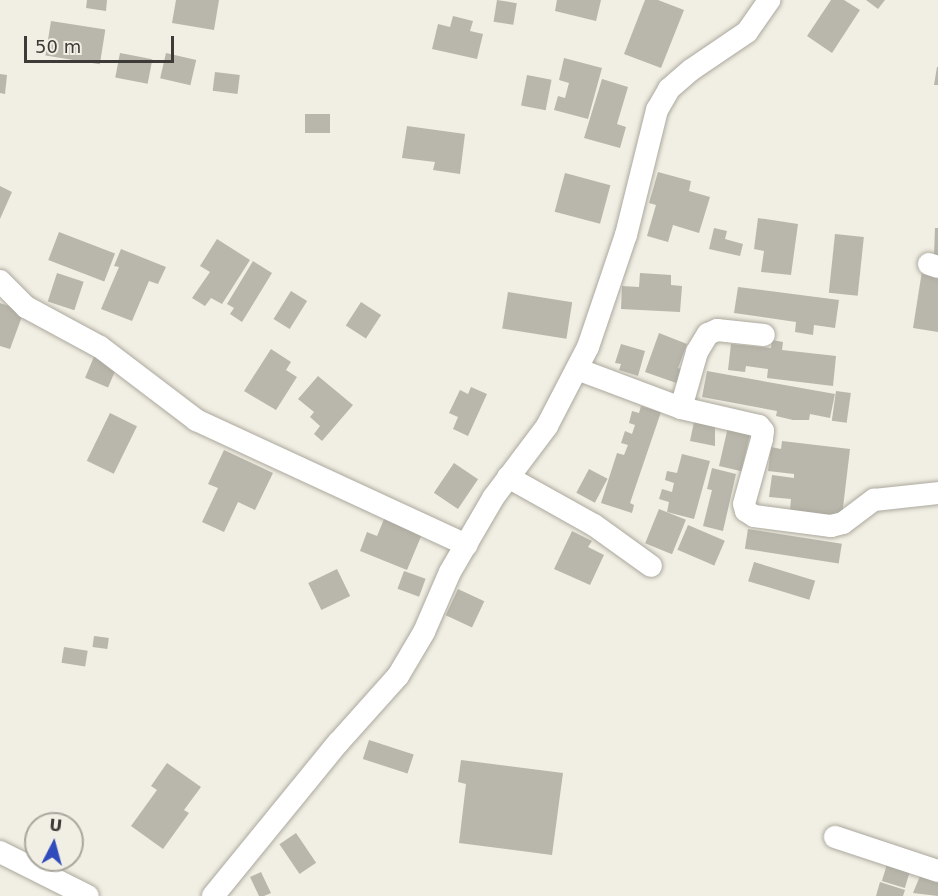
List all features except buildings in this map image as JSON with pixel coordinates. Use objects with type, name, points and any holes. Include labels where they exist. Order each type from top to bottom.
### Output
[{"type":"street","points":[[213,896],[338,743],[398,676],[424,632],[450,572],[508,477],[547,426],[588,347],[626,235],[657,110],[669,88],[747,32],[769,0]]},
{"type":"street","points":[[0,281],[26,307],[100,347],[196,420],[466,545]]},
{"type":"street","points":[[681,408],[697,352],[708,334],[717,330],[764,335]]},
{"type":"street","points":[[577,369],[681,408],[759,426],[763,431],[744,504],[746,512],[754,516],[831,526],[843,523],[874,500],[938,493]]},
{"type":"street","points":[[508,477],[594,525],[651,566]]},
{"type":"street","points":[[836,837],[938,871]]},
{"type":"street","points":[[0,852],[88,896]]}]
